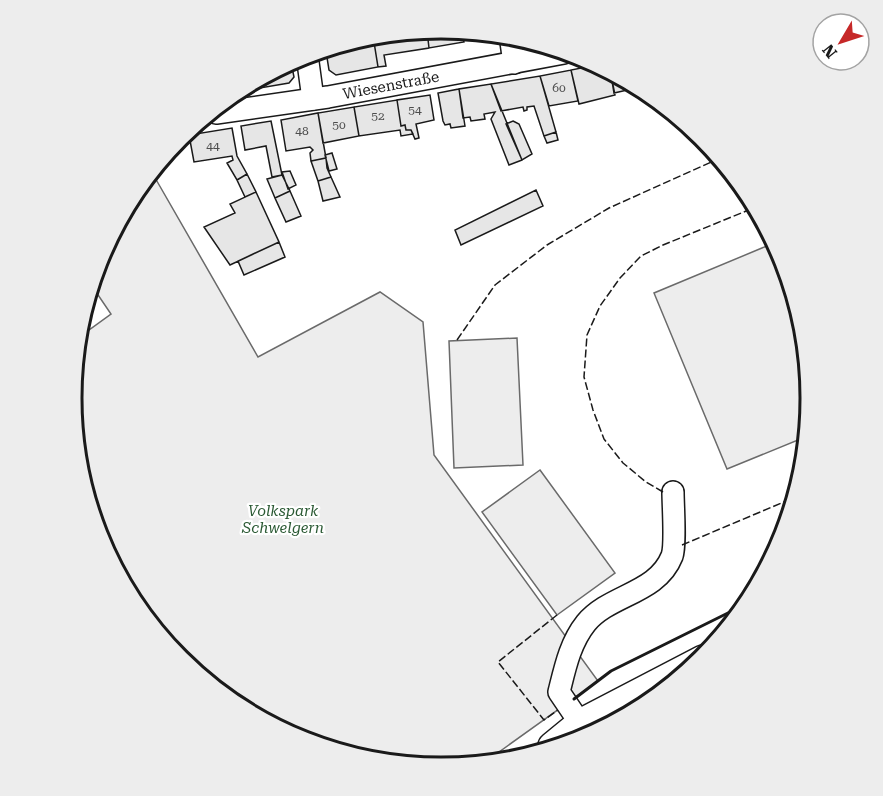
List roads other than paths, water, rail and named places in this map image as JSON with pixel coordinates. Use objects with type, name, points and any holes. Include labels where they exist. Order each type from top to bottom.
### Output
[{"type":"main road","points":[[566,735],[580,723],[665,679]]},
{"type":"street","points":[[512,46],[514,63]]},
{"type":"street","name":"Wiesenstraße","points":[[227,111],[313,99],[550,56]]},
{"type":"street","points":[[308,64],[313,99]]},
{"type":"street","points":[[580,723],[559,692],[567,658],[587,622],[608,605],[643,588],[662,574],[673,554],[673,492]]},
{"type":"park label","name":"Volkspark Schwelgern","points":[[283,520]]}]
